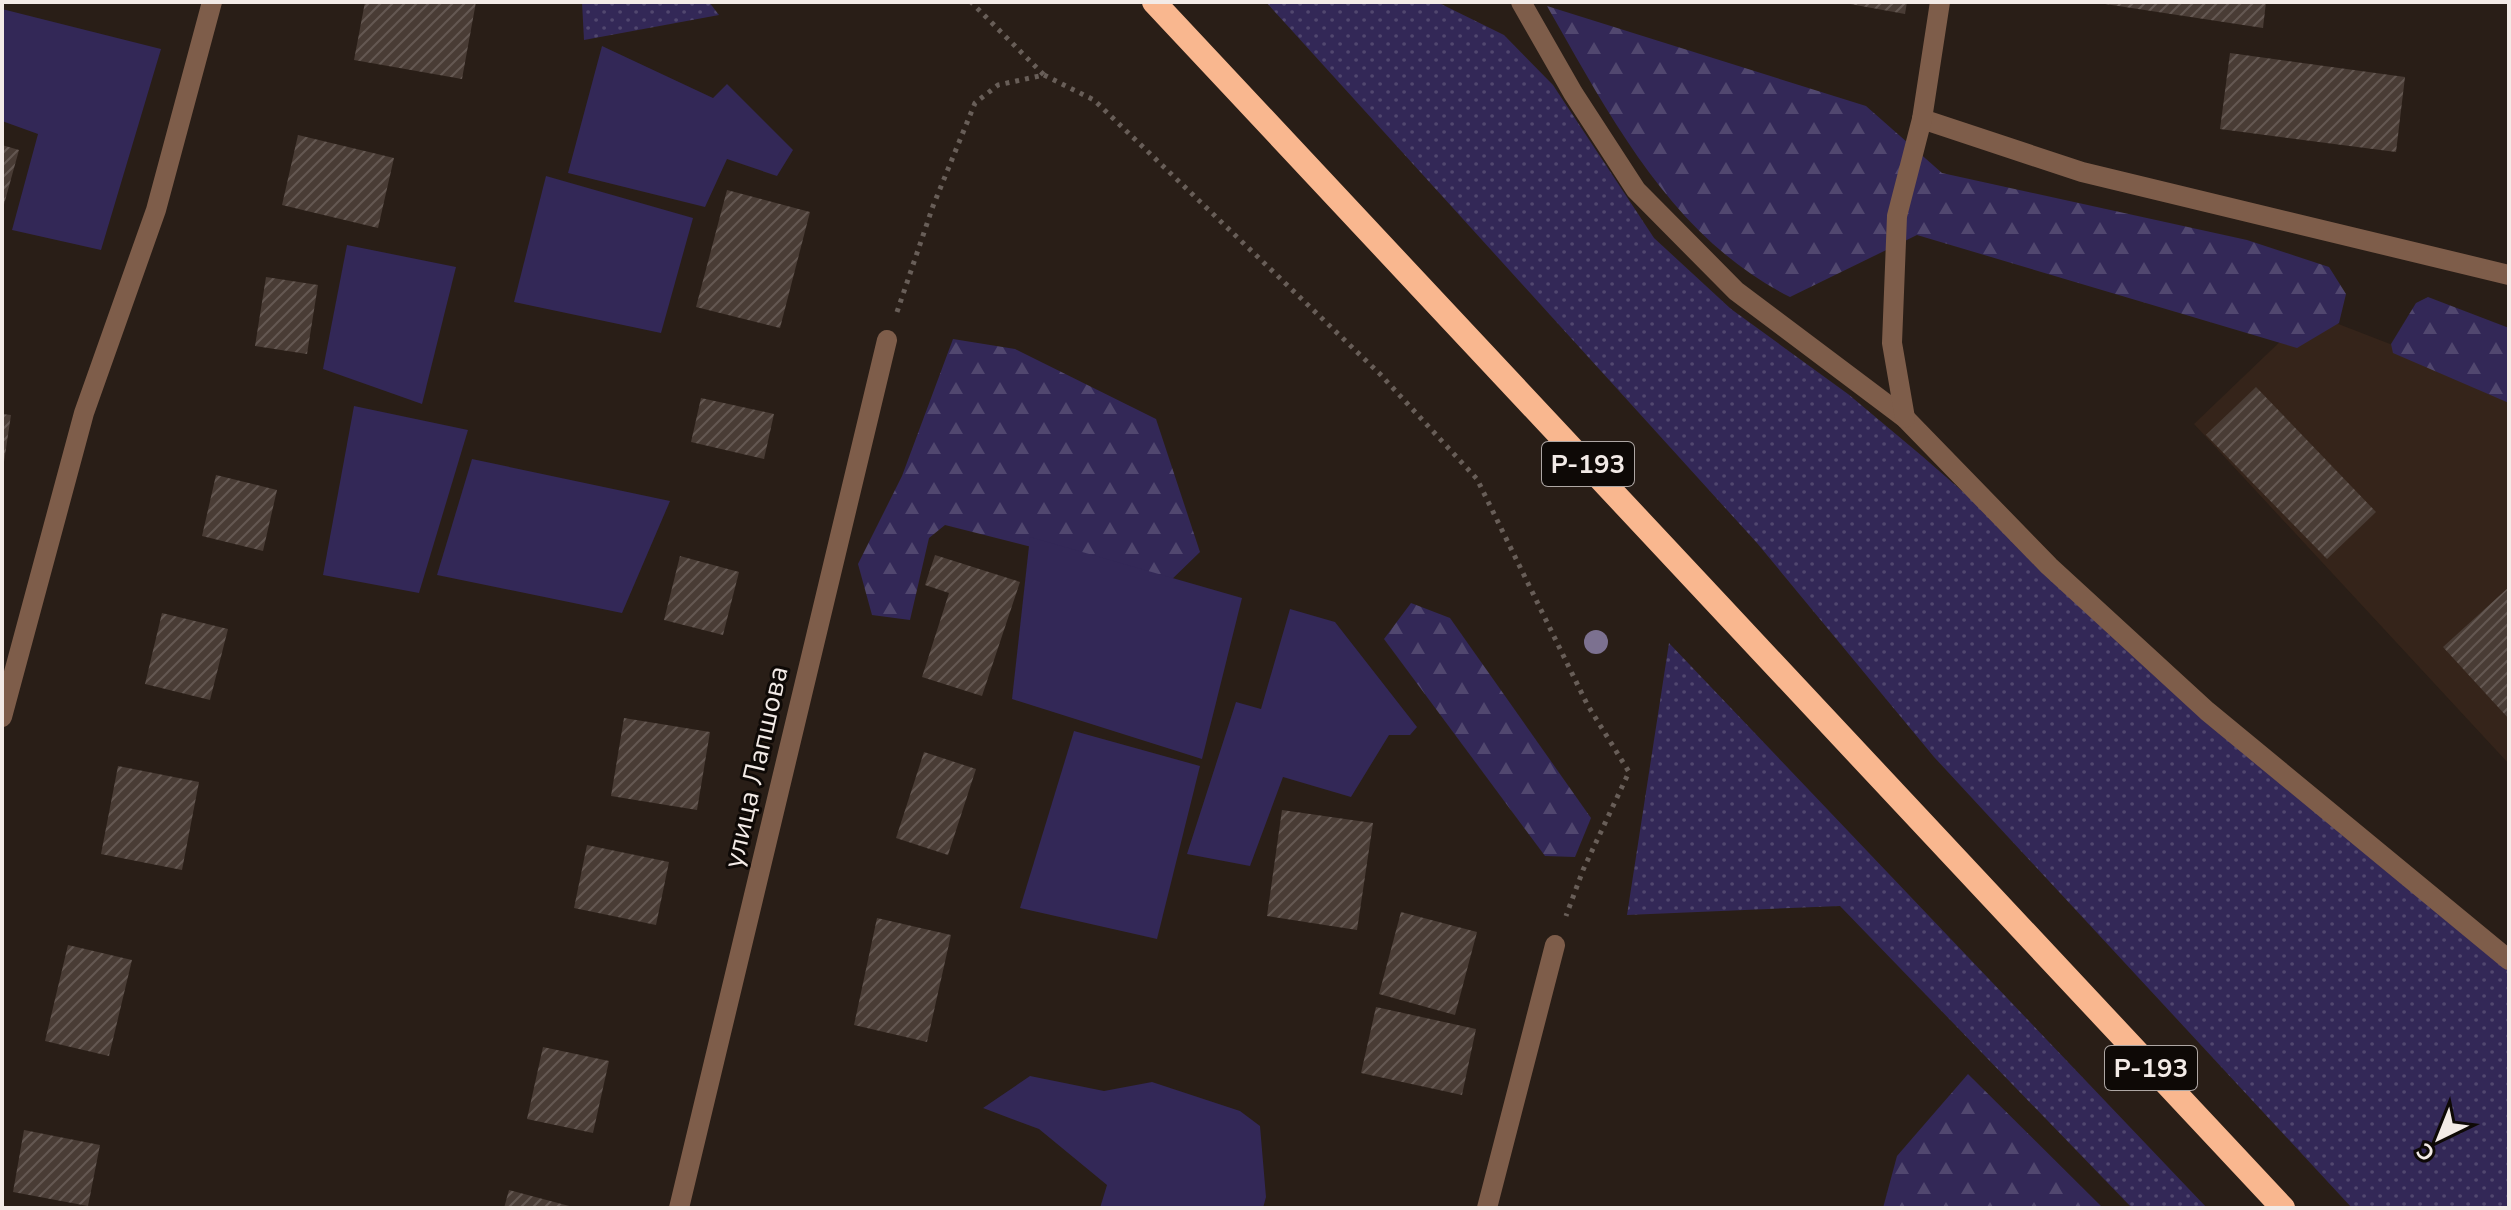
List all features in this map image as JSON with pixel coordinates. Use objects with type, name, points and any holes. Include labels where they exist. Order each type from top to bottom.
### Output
[{"type":"highway","name":"Р-193","points":[[1154,2],[1423,285],[2019,929],[2283,1208]]},
{"type":"street","points":[[2,717],[84,413],[156,210],[212,2]]},
{"type":"street","points":[[1521,2],[1573,93],[1636,190],[1736,291],[1905,418],[2049,566],[2207,711],[2509,960]]},
{"type":"street","points":[[1905,418],[1892,343],[1897,216],[1922,119],[1940,2]]},
{"type":"street","points":[[1922,119],[2082,172],[2509,275]]},
{"type":"street","name":"улица Лапшова","points":[[679,1208],[887,340]]},
{"type":"street","points":[[1487,1208],[1555,945]]},
{"type":"path","points":[[971,2],[1044,75],[1094,100],[1358,353],[1477,479],[1587,704],[1629,772],[1583,870],[1555,945]]},
{"type":"path","points":[[887,340],[933,206],[975,103],[998,85],[1044,75]]},
{"type":"shaded area","points":[[2310,313],[2509,390],[2509,764],[2194,424]]},
{"type":"green space","points":[[582,2],[709,2],[719,15],[584,40]]},
{"type":"green space","points":[[1266,2],[1437,2],[1504,35],[1553,85],[1654,238],[1731,309],[1848,394],[1922,456],[2509,969],[2509,1208],[2352,1208],[1934,757],[1757,543]]},
{"type":"green space","points":[[1547,6],[1866,106],[1942,173],[2247,240],[2329,267],[2346,294],[2339,323],[2297,348],[1917,235],[1790,297],[1748,272],[1711,242],[1678,208],[1620,131]]},
{"type":"green space","points":[[2,9],[161,49],[101,250],[12,230],[38,134],[2,121]]},
{"type":"green space","points":[[602,46],[713,98],[727,84],[793,150],[777,176],[727,159],[705,207],[568,173]]},
{"type":"green space","points":[[546,176],[693,218],[661,333],[514,302]]},
{"type":"green space","points":[[347,245],[456,267],[422,404],[323,369]]},
{"type":"green space","points":[[2428,297],[2509,328],[2509,403],[2393,353],[2391,344],[2416,303]]},
{"type":"green space","points":[[953,339],[1015,349],[1156,419],[1200,552],[1169,582],[945,525],[929,538],[910,620],[872,615],[858,564],[902,476]]},
{"type":"green space","points":[[354,406],[468,430],[419,593],[323,575]]},
{"type":"green space","points":[[472,459],[670,501],[622,613],[437,575]]},
{"type":"green space","points":[[1030,537],[1242,598],[1202,759],[1012,699]]},
{"type":"green space","points":[[1411,603],[1450,618],[1591,818],[1575,857],[1545,856],[1384,639]]},
{"type":"green space","points":[[1290,609],[1335,622],[1417,727],[1410,735],[1389,735],[1351,797],[1283,777],[1250,866],[1187,854],[1236,702],[1261,709]]},
{"type":"green space","points":[[1669,643],[2207,1208],[2132,1208],[1840,906],[1627,915]]},
{"type":"green space","points":[[1074,731],[1200,766],[1157,939],[1020,908]]},
{"type":"green space","points":[[1968,1074],[2103,1208],[1883,1208],[1897,1156]]},
{"type":"green space","points":[[1030,1076],[1104,1091],[1152,1082],[1240,1111],[1260,1126],[1266,1197],[1263,1208],[1100,1208],[1107,1185],[1039,1129],[983,1108]]},
{"type":"building","points":[[365,2],[476,2],[462,79],[354,60]]},
{"type":"building","points":[[1839,2],[1907,2],[1905,14]]},
{"type":"building","points":[[2092,2],[2266,2],[2263,28]]},
{"type":"building","points":[[2230,53],[2405,77],[2396,152],[2220,129]]},
{"type":"building","points":[[298,135],[394,158],[378,228],[282,205]]},
{"type":"building","points":[[2,145],[19,150],[3,208],[2,208]]},
{"type":"building","points":[[727,190],[810,212],[780,328],[696,307]]},
{"type":"building","points":[[266,277],[318,285],[307,354],[255,346]]},
{"type":"building","points":[[2256,387],[2376,512],[2327,559],[2206,435]]},
{"type":"building","points":[[701,398],[774,414],[764,459],[691,442]]},
{"type":"building","points":[[2,414],[11,415],[4,462],[2,462]]},
{"type":"building","points":[[216,475],[277,490],[263,551],[202,536]]},
{"type":"building","points":[[935,555],[1020,582],[982,696],[922,677],[949,593],[925,585]]},
{"type":"building","points":[[680,556],[739,572],[723,635],[664,620]]},
{"type":"building","points":[[2509,587],[2509,719],[2443,647]]},
{"type":"building","points":[[162,613],[228,629],[210,700],[145,684]]},
{"type":"building","points":[[624,718],[710,732],[697,810],[611,796]]},
{"type":"building","points":[[924,752],[976,769],[948,855],[896,838]]},
{"type":"building","points":[[118,766],[199,782],[182,870],[101,854]]},
{"type":"building","points":[[1282,810],[1373,823],[1357,930],[1267,916]]},
{"type":"building","points":[[587,845],[669,862],[656,925],[574,908]]},
{"type":"building","points":[[1401,912],[1477,932],[1455,1015],[1379,994]]},
{"type":"building","points":[[877,918],[951,935],[927,1042],[854,1025]]},
{"type":"building","points":[[68,945],[132,960],[109,1056],[45,1041]]},
{"type":"building","points":[[1376,1007],[1476,1029],[1462,1095],[1361,1073]]},
{"type":"building","points":[[543,1047],[609,1061],[593,1133],[527,1119]]},
{"type":"building","points":[[24,1130],[100,1145],[88,1206],[13,1192]]},
{"type":"building","points":[[509,1190],[573,1207],[504,1208]]}]
